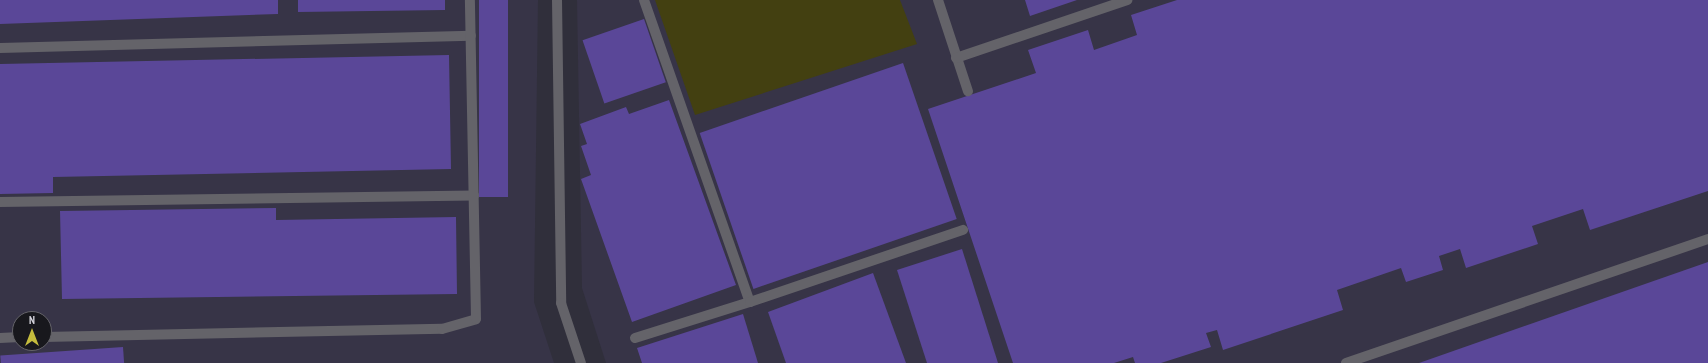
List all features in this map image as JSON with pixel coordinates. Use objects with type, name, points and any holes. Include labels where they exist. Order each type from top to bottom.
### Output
[{"type":"street","points":[[52,337],[442,329],[476,319],[470,0]]},
{"type":"street","points":[[557,0],[561,303],[581,363]]},
{"type":"street","points":[[644,0],[750,302]]},
{"type":"street","points":[[938,0],[968,91]]},
{"type":"street","points":[[956,58],[1127,0]]},
{"type":"street","points":[[0,48],[471,36]]},
{"type":"street","points":[[0,202],[474,195]]},
{"type":"street","points":[[635,338],[750,302],[963,230]]},
{"type":"street","points":[[1346,363],[1708,239]]},
{"type":"street","points":[[0,338],[12,337]]},
{"type":"shaded area","points":[[0,0],[538,0],[534,302],[554,363],[0,363]]},
{"type":"shaded area","points":[[577,0],[1708,0],[1708,363],[606,363],[582,288]]},
{"type":"shaded area","points":[[655,0],[900,0],[917,44],[695,115]]},
{"type":"building","points":[[0,0],[278,0],[278,14],[0,24]]},
{"type":"building","points":[[298,0],[445,0],[445,10],[298,12]]},
{"type":"building","points":[[479,0],[508,0],[508,197],[479,197]]},
{"type":"building","points":[[1025,0],[1077,0],[1030,16]]},
{"type":"building","points":[[1177,0],[1708,0],[1708,191],[1590,230],[1583,209],[1532,226],[1538,244],[1466,268],[1460,249],[1439,256],[1443,270],[1406,282],[1401,268],[1337,290],[1343,310],[1223,350],[1217,330],[1206,333],[1211,347],[1161,363],[1135,363],[1133,357],[1114,363],[1013,363],[928,109],[1036,73],[1028,50],[1088,30],[1094,50],[1137,35],[1131,15]]},
{"type":"building","points":[[644,19],[666,82],[604,104],[583,40]]},
{"type":"building","points":[[449,55],[451,169],[53,177],[53,193],[0,194],[0,64]]},
{"type":"building","points":[[903,63],[957,219],[753,289],[700,133]]},
{"type":"building","points":[[669,100],[736,285],[632,322],[581,179],[591,175],[581,146],[587,144],[580,124],[626,107],[629,114]]},
{"type":"building","points":[[276,208],[276,220],[456,217],[457,294],[62,299],[60,211]]},
{"type":"building","points":[[962,249],[998,363],[927,363],[897,270]]},
{"type":"building","points":[[1708,262],[1708,363],[1419,363]]},
{"type":"building","points":[[873,273],[906,363],[786,363],[768,312]]},
{"type":"building","points":[[743,314],[758,363],[642,363],[637,348]]},
{"type":"building","points":[[123,347],[124,363],[1,363],[0,356]]}]
